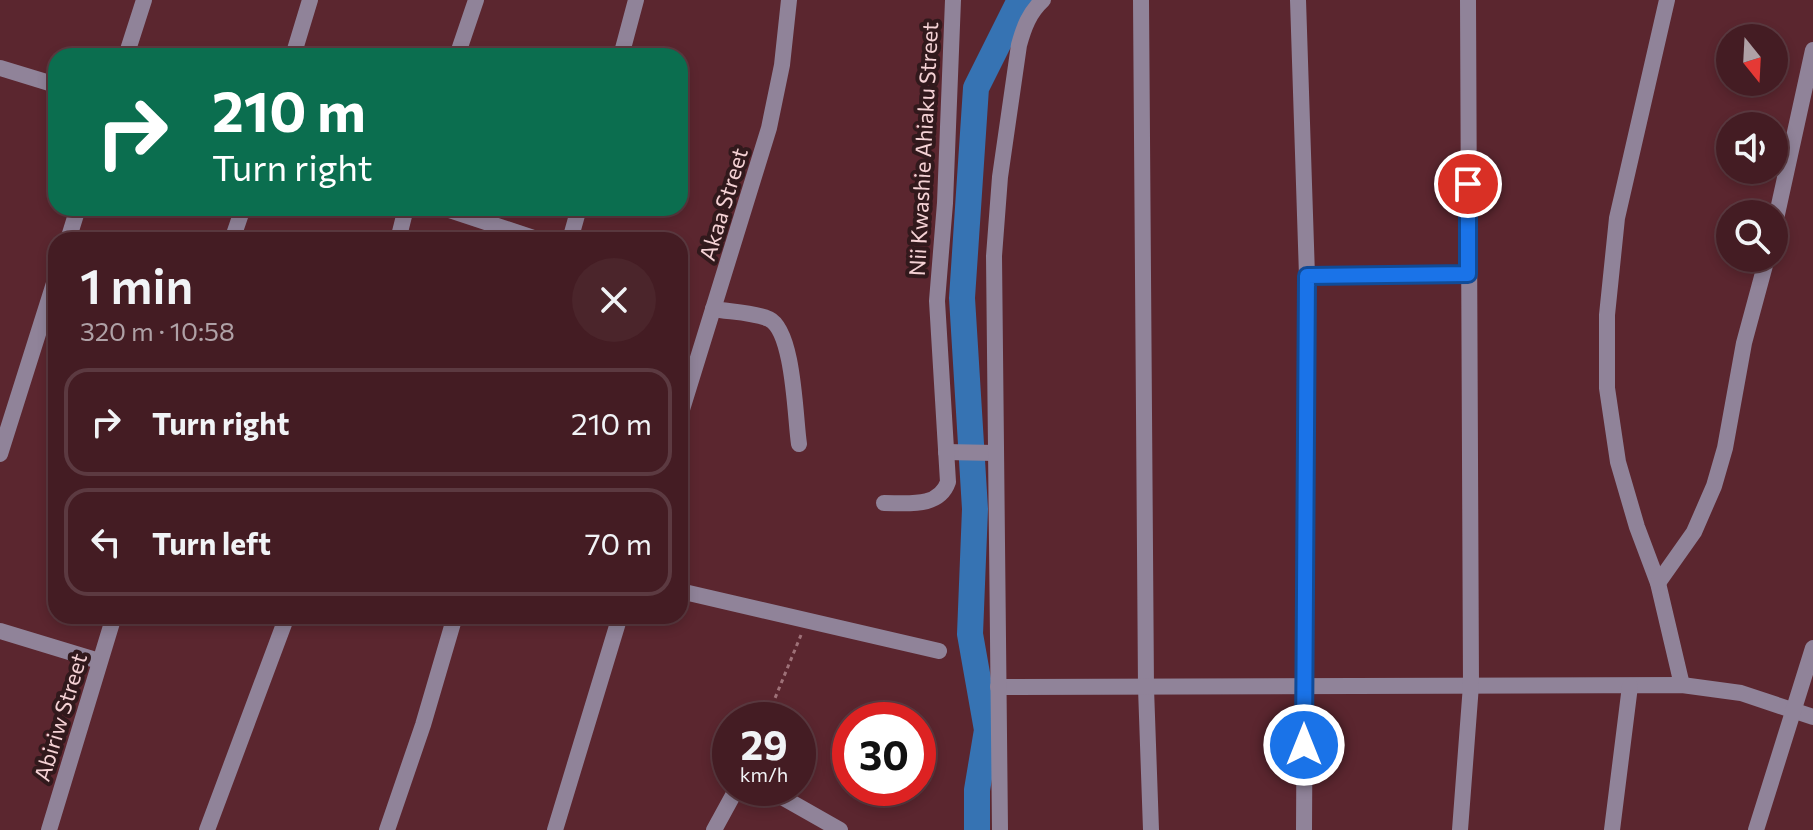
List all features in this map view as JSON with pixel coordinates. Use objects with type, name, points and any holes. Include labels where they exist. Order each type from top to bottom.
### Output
[{"type":"street","points":[[129,48],[144,0]]},
{"type":"street","points":[[295,48],[310,0]]},
{"type":"street","points":[[460,48],[476,0]]},
{"type":"street","points":[[623,48],[636,0]]},
{"type":"street","name":"Akaa Street","points":[[688,390],[769,128],[782,65],[789,0]]},
{"type":"street","name":"Nii Kwashie Ahiaku Street","points":[[884,503],[934,500],[944,492],[948,482],[952,452],[937,301],[945,203],[953,0]]},
{"type":"street","points":[[1000,830],[990,453],[994,256],[1000,177],[1022,35],[1031,12],[1043,0]]},
{"type":"street","points":[[1141,0],[1146,688],[1151,830]]},
{"type":"street","points":[[1298,0],[1307,276],[1304,830]]},
{"type":"street","points":[[1460,830],[1471,685],[1468,0]]},
{"type":"street","points":[[1667,0],[1617,218],[1607,315],[1607,388],[1618,462],[1658,583],[1682,685]]},
{"type":"street","points":[[1780,200],[1813,50]]},
{"type":"street","points":[[0,68],[48,83]]},
{"type":"street","points":[[467,216],[516,232]]},
{"type":"street","points":[[1658,583],[1694,532],[1714,486],[1725,448],[1744,343],[1763,272]]},
{"type":"street","points":[[1307,276],[1468,274]]},
{"type":"street","points":[[0,454],[48,302]]},
{"type":"street","points":[[713,309],[770,320],[777,328],[788,356],[799,444]]},
{"type":"street","points":[[952,452],[990,453]]},
{"type":"street","points":[[688,593],[939,651]]},
{"type":"street","name":"Abiriw Street","points":[[49,830],[111,624]]},
{"type":"street","points":[[207,830],[284,624]]},
{"type":"street","points":[[387,830],[423,725],[453,624]]},
{"type":"street","points":[[555,830],[618,624]]},
{"type":"street","points":[[0,631],[99,661]]},
{"type":"street","points":[[1756,830],[1813,648]]},
{"type":"street","points":[[998,687],[1682,685],[1741,693],[1813,717]]},
{"type":"street","points":[[1612,830],[1630,686]]},
{"type":"street","points":[[714,830],[727,806]]},
{"type":"street","points":[[798,806],[840,830]]},
{"type":"path","points":[[773,702],[806,621]]},
{"type":"waterway","points":[[977,830],[977,790],[987,730],[970,634],[975,509],[962,298],[976,88],[1020,0]]},
{"type":"route","points":[[1304,745],[1307,276],[1468,274],[1468,184]]}]
